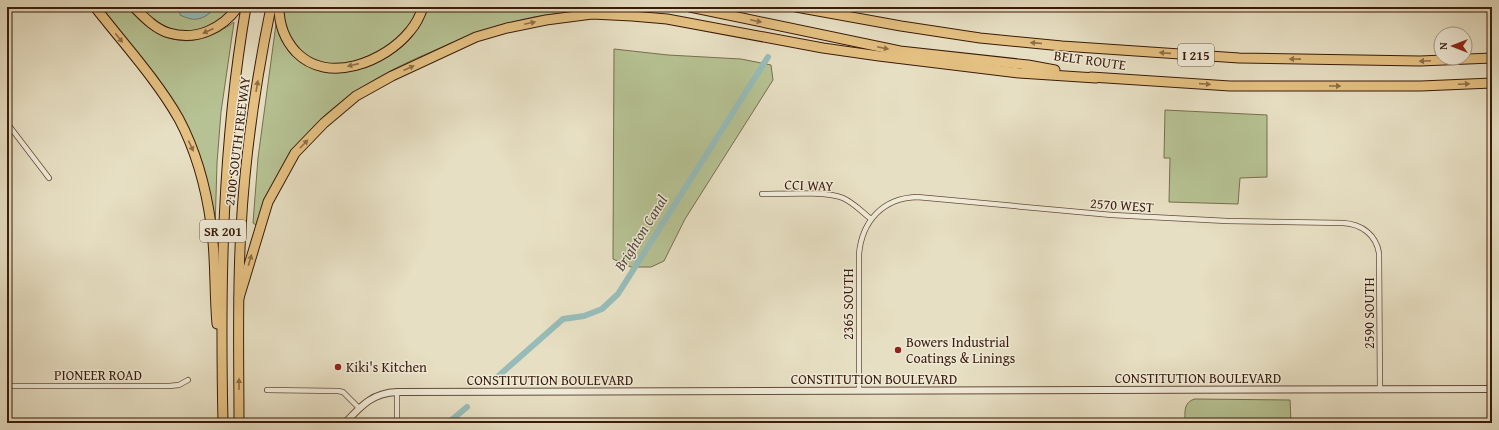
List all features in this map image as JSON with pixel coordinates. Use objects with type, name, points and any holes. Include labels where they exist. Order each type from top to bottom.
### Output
[{"type":"highway","points":[[95,7],[159,89],[179,120],[194,152],[204,186],[211,225],[215,308],[222,374]]},
{"type":"highway","points":[[134,7],[151,23],[169,33],[190,36],[206,33],[223,24],[238,7]]},
{"type":"highway","name":"2100 SOUTH FREEWAY","points":[[223,423],[222,244],[230,131],[246,7]]},
{"type":"highway","name":"2100 SOUTH FREEWAY","points":[[239,423],[239,298],[241,229],[247,156],[254,101],[271,7]]},
{"type":"highway","points":[[279,7],[283,34],[288,43],[301,56],[315,65],[326,68],[341,68],[360,64],[372,59],[396,45],[410,31],[419,18],[423,7]]},
{"type":"highway","name":"BELT ROUTE","points":[[690,7],[900,51],[1028,65],[1096,78],[1230,86],[1421,86],[1492,83]]},
{"type":"highway","name":"BELT ROUTE","points":[[796,7],[901,26],[980,38],[1062,46],[1239,58],[1420,61],[1492,58]]},
{"type":"highway","points":[[829,7],[901,26]]},
{"type":"highway","points":[[239,298],[268,202],[296,153],[324,123],[356,96],[392,76],[476,37],[507,28],[546,20],[592,14],[632,16],[667,19],[823,48],[880,56],[1019,73],[1096,78]]},
{"type":"street","points":[[7,124],[49,178]]},
{"type":"street","name":"CCI WAY","points":[[762,194],[823,194],[836,196],[848,201],[871,219]]},
{"type":"street","name":"2570 WEST","points":[[871,219],[880,210],[892,202],[904,198],[918,197],[1112,216],[1227,221],[1348,223],[1362,228],[1374,238]]},
{"type":"street","name":"2365 SOUTH","points":[[859,391],[859,254],[863,233],[871,219]]},
{"type":"street","name":"2590 SOUTH","points":[[1374,238],[1380,259],[1380,390]]},
{"type":"street","name":"PIONEER ROAD","points":[[7,386],[169,386],[188,380]]},
{"type":"street","name":"CONSTITUTION BOULEVARD","points":[[345,423],[369,400],[378,395],[397,392],[1492,389]]},
{"type":"street","points":[[267,390],[338,391],[343,392],[359,408]]},
{"type":"street","points":[[397,392],[397,423]]},
{"type":"green space","points":[[96,7],[127,7],[139,20],[152,30],[178,40],[205,38],[219,32],[234,22],[221,112],[217,163],[215,230],[182,126]]},
{"type":"green space","points":[[136,7],[234,7],[230,15],[196,34],[164,30]]},
{"type":"green space","points":[[283,7],[419,7],[411,29],[385,50],[356,61],[343,64],[327,64],[311,58],[302,52],[294,43],[286,31],[283,22]]},
{"type":"green space","points":[[426,7],[624,7],[624,10],[556,14],[508,23],[470,35],[401,66],[370,82],[341,102],[314,126],[288,160],[267,199],[256,225],[253,223],[258,158],[276,24],[287,48],[294,56],[304,63],[314,67],[363,64],[377,61],[402,47],[409,40],[419,25]]},
{"type":"green space","points":[[614,49],[668,55],[741,59],[771,65],[773,80],[685,219],[664,261],[651,267],[631,267],[613,259]]},
{"type":"green space","points":[[1165,110],[1267,115],[1267,177],[1240,178],[1238,204],[1169,202],[1170,158],[1164,158]]},
{"type":"green space","points":[[1191,400],[1290,400],[1291,423],[1185,423],[1185,412],[1187,405]]},
{"type":"water","points":[[180,7],[210,7],[210,13],[199,19],[192,19],[180,15]]},
{"type":"waterway","name":"Brighton Canal","points":[[495,379],[563,319],[584,316],[602,309],[618,294],[768,57]]},
{"type":"waterway","name":"Brighton Canal","points":[[448,423],[467,407]]},
{"type":"place","name":"Bowers Industrial Coatings & Linings","points":[[898,350]]},
{"type":"place","name":"Kiki's Kitchen","points":[[338,367]]}]
